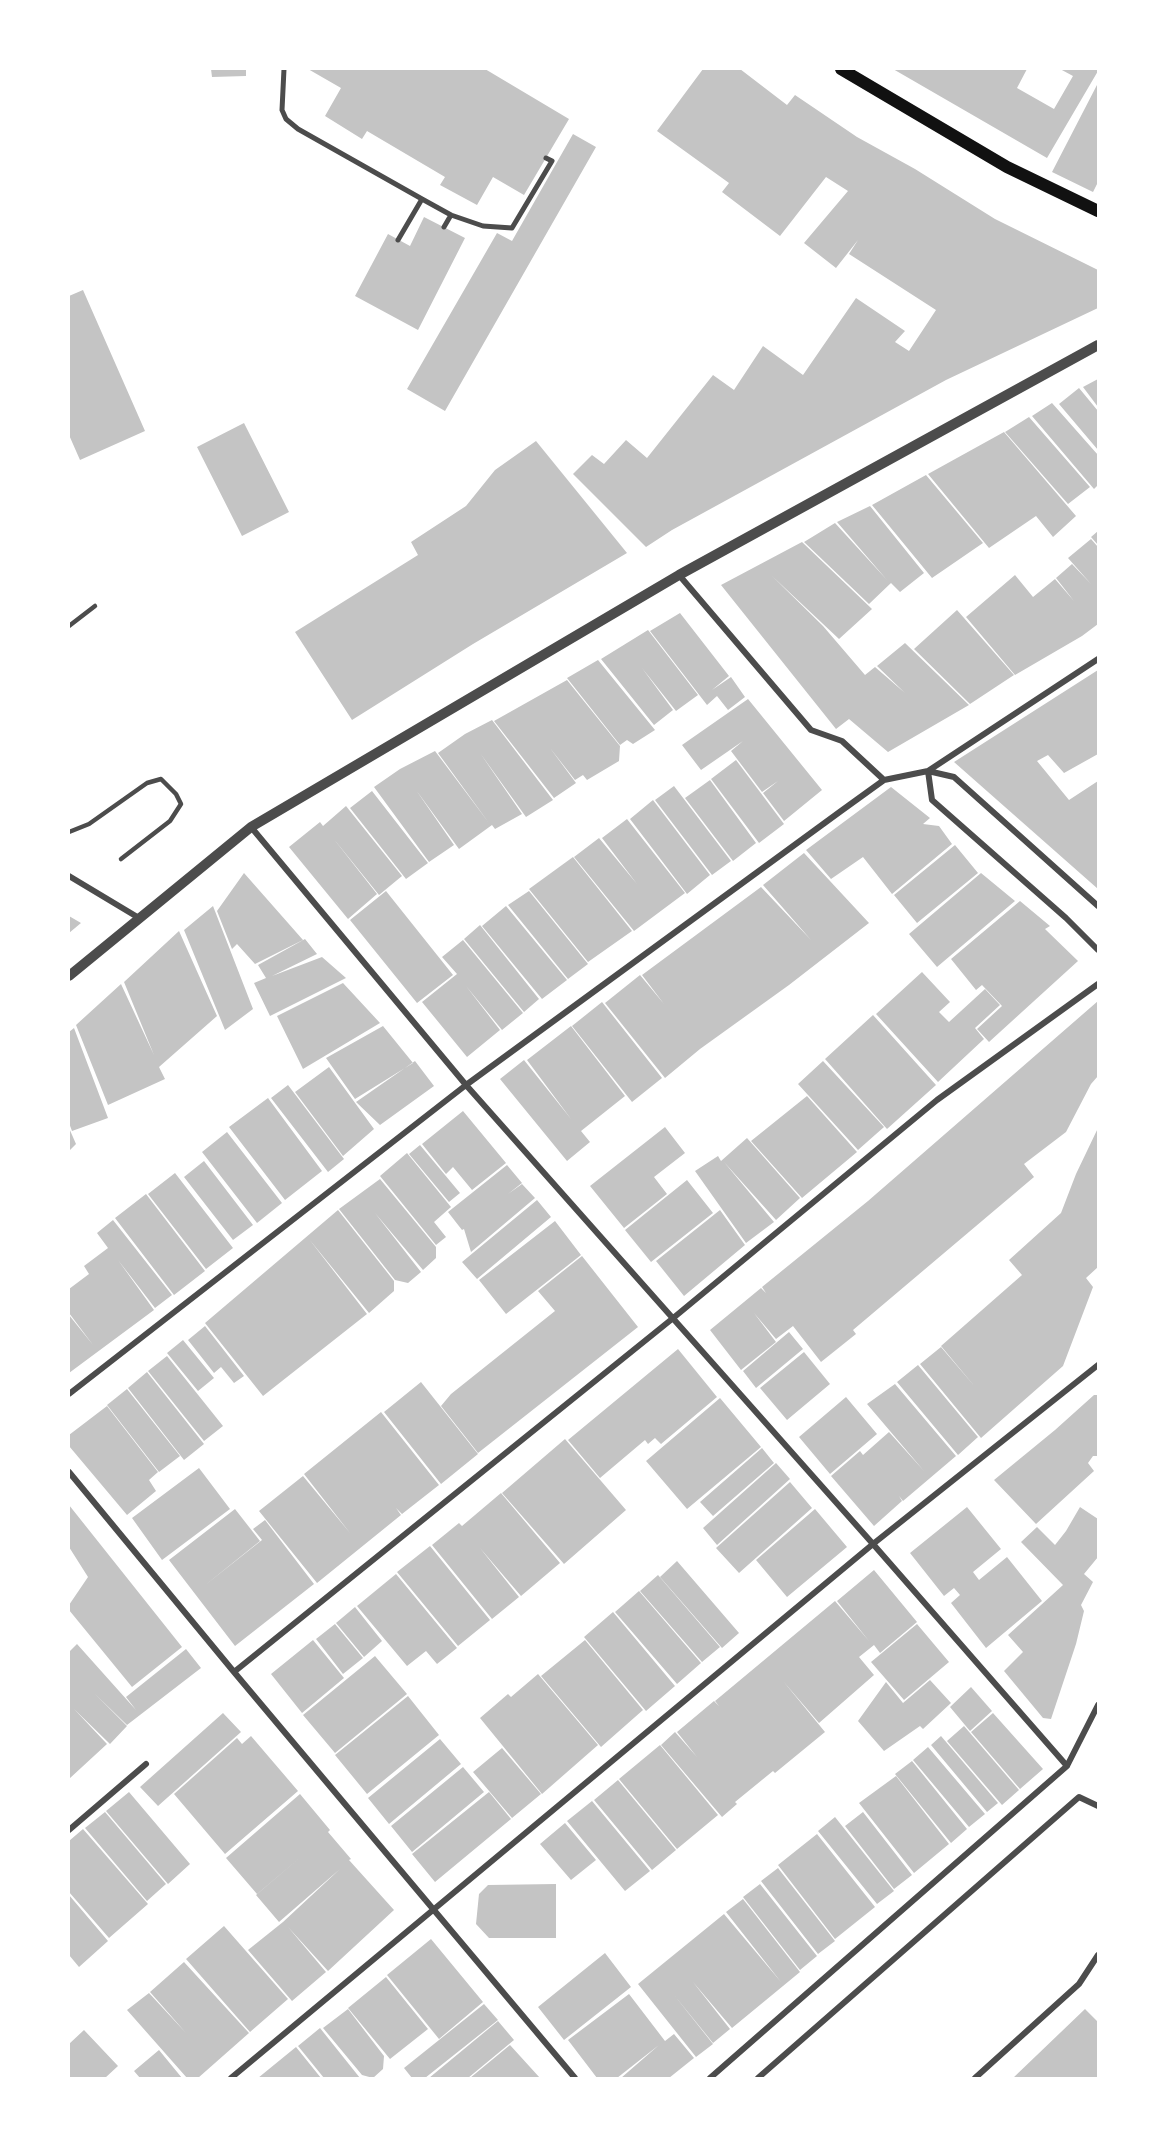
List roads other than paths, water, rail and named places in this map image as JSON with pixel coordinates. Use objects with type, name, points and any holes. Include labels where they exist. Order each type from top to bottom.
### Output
[{"type":"main road","points":[[841,69],[1007,167],[1098,211]]},
{"type":"street","points":[[284,69],[282,110],[286,119],[298,129],[422,199],[451,214],[483,226],[515,230],[550,170],[552,161],[546,158]]},
{"type":"street","points":[[398,240],[422,199]]},
{"type":"street","points":[[444,227],[451,214]]},
{"type":"street","points":[[69,976],[251,827],[679,575],[1098,345]]},
{"type":"street","points":[[679,575],[811,730],[842,741],[884,780]]},
{"type":"street","points":[[69,1394],[466,1085],[884,780],[927,771],[1098,659]]},
{"type":"street","points":[[927,771],[954,777],[1098,906]]},
{"type":"street","points":[[927,771],[932,800],[1066,918],[1098,950]]},
{"type":"street","points":[[251,827],[466,1085],[1067,1766]]},
{"type":"street","points":[[69,876],[140,918]]},
{"type":"street","points":[[234,1672],[672,1319],[937,1100],[1098,984]]},
{"type":"street","points":[[231,2078],[873,1544],[1098,1365]]},
{"type":"street","points":[[69,1472],[575,2078]]},
{"type":"street","points":[[710,2078],[1067,1766],[1098,1705]]},
{"type":"street","points":[[69,1830],[146,1764]]},
{"type":"street","points":[[758,2078],[1079,1797],[1098,1806]]},
{"type":"street","points":[[975,2078],[1079,1984],[1098,1955]]},
{"type":"lane","points":[[69,626],[95,606]]},
{"type":"lane","points":[[69,832],[89,824],[147,783],[161,780],[176,794],[181,804],[170,821],[121,859]]}]
